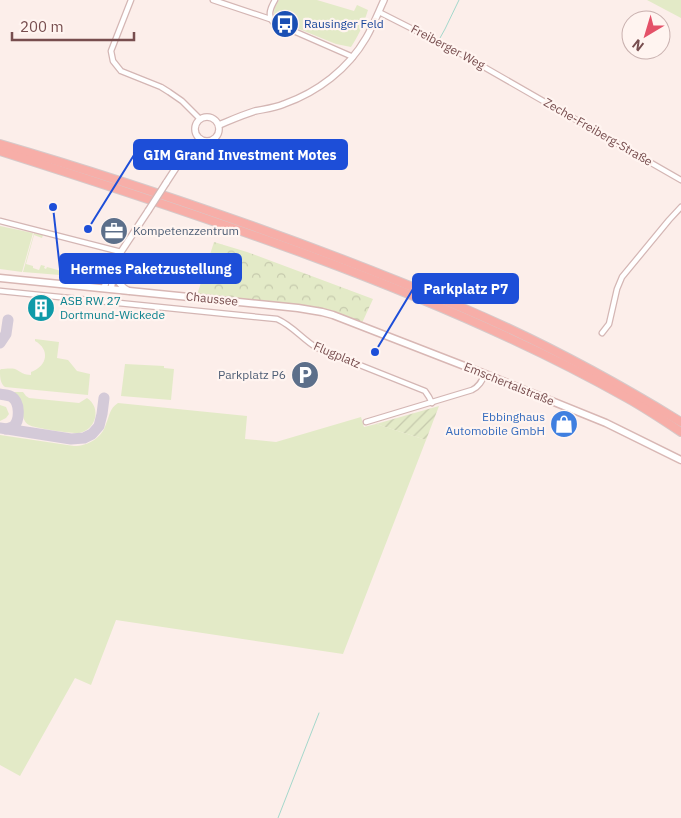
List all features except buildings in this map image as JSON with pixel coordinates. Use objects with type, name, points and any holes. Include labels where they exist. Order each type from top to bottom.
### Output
[{"type":"highway","points":[[0,144],[224,216],[298,242],[406,284],[464,308],[563,355],[612,381],[681,422]]},
{"type":"highway","points":[[0,151],[90,179],[248,233],[364,276],[452,312],[608,387],[681,432]]},
{"type":"main road","name":"Chaussee","points":[[0,278],[309,309],[363,326]]},
{"type":"main road","name":"Emschertalstraße","points":[[363,326],[606,424],[681,460]]},
{"type":"street","points":[[131,0],[111,52],[113,61],[121,71],[169,92],[182,100],[200,119]]},
{"type":"street","points":[[213,0],[270,19],[275,23],[353,57]]},
{"type":"street","points":[[270,19],[270,11],[275,0]]},
{"type":"street","points":[[219,125],[245,114],[286,104],[317,89],[353,57],[366,38],[384,0]]},
{"type":"street","name":"Freiberger Weg","points":[[379,12],[436,40],[516,85]]},
{"type":"street","name":"Zeche-Freiberg-Straße","points":[[516,85],[681,180]]},
{"type":"street","points":[[212,118],[219,125],[219,133],[214,140],[207,142],[199,139],[195,133],[197,121],[200,119],[212,118]]},
{"type":"street","points":[[108,288],[108,273],[111,267],[181,160],[199,139]]},
{"type":"street","points":[[602,333],[609,324],[617,288],[622,277],[681,207]]},
{"type":"street","points":[[0,221],[121,252]]},
{"type":"street","points":[[108,288],[114,273],[114,264]]},
{"type":"street","points":[[114,273],[120,284],[128,290]]},
{"type":"street","name":"Flugplatz","points":[[0,291],[277,319],[291,326],[316,348],[425,391],[432,403]]},
{"type":"street","points":[[366,422],[476,389],[484,374]]},
{"type":"green space","points":[[279,0],[317,0],[354,11],[357,5],[368,10],[361,29],[351,47],[336,44],[277,20],[274,12]]},
{"type":"green space","points":[[647,0],[681,0],[681,18],[671,13],[671,10],[666,10]]},
{"type":"green space","points":[[0,226],[33,233],[22,272],[0,269]]},
{"type":"green space","points":[[34,233],[43,235],[42,238],[34,235],[26,264],[39,270],[41,265],[45,266],[44,268],[46,269],[47,267],[61,271],[60,275],[23,272]]},
{"type":"green space","points":[[214,242],[247,252],[373,299],[362,323],[330,311],[308,307],[197,295]]},
{"type":"green space","points":[[35,339],[59,342],[57,358],[68,360],[77,371],[90,374],[88,395],[5,387],[3,385],[0,377],[1,369],[15,369],[24,374],[31,375],[31,372],[44,362],[45,353]]},
{"type":"green space","points":[[125,364],[164,366],[164,368],[174,369],[171,400],[121,396]]},
{"type":"green space","points":[[14,392],[23,392],[29,398],[79,403],[87,398],[94,407],[95,418],[90,428],[79,433],[62,432],[32,426],[24,419],[20,401]]},
{"type":"green space","points":[[118,403],[247,416],[245,439],[276,442],[361,417],[364,427],[376,424],[426,440],[343,654],[116,620],[91,685],[75,678],[20,776],[0,765],[0,435],[74,446],[84,445],[98,437],[104,429],[111,410]]},
{"type":"green space","points":[[0,405],[6,407],[9,414],[0,421]]},
{"type":"green space","points":[[439,406],[426,440],[376,424]]},
{"type":"waterway","points":[[440,38],[459,0]]},
{"type":"waterway","points":[[278,818],[319,713]]},
{"type":"taxiway","points":[[0,343],[6,334],[8,320]]},
{"type":"taxiway","points":[[0,394],[8,395],[15,399],[18,407],[16,423],[13,427],[6,429]]},
{"type":"taxiway","points":[[0,428],[71,439],[84,438],[92,434],[99,426],[104,398]]},
{"type":"place","name":"Rausinger Feld","points":[[285,24]]},
{"type":"place","name":"Hermes Paketzustellung","points":[[53,207]]},
{"type":"place","name":"GIM Grand Investment Motes","points":[[88,229]]},
{"type":"place","name":"Kompetenzzentrum","points":[[114,231]]},
{"type":"place","name":"ASB RW 27 Dortmund-Wickede","points":[[41,308]]},
{"type":"place","name":"Parkplatz P7","points":[[375,352]]},
{"type":"place","name":"Parkplatz P6","points":[[305,375]]},
{"type":"place","name":"Ebbinghaus Automobile GmbH","points":[[564,424]]}]
